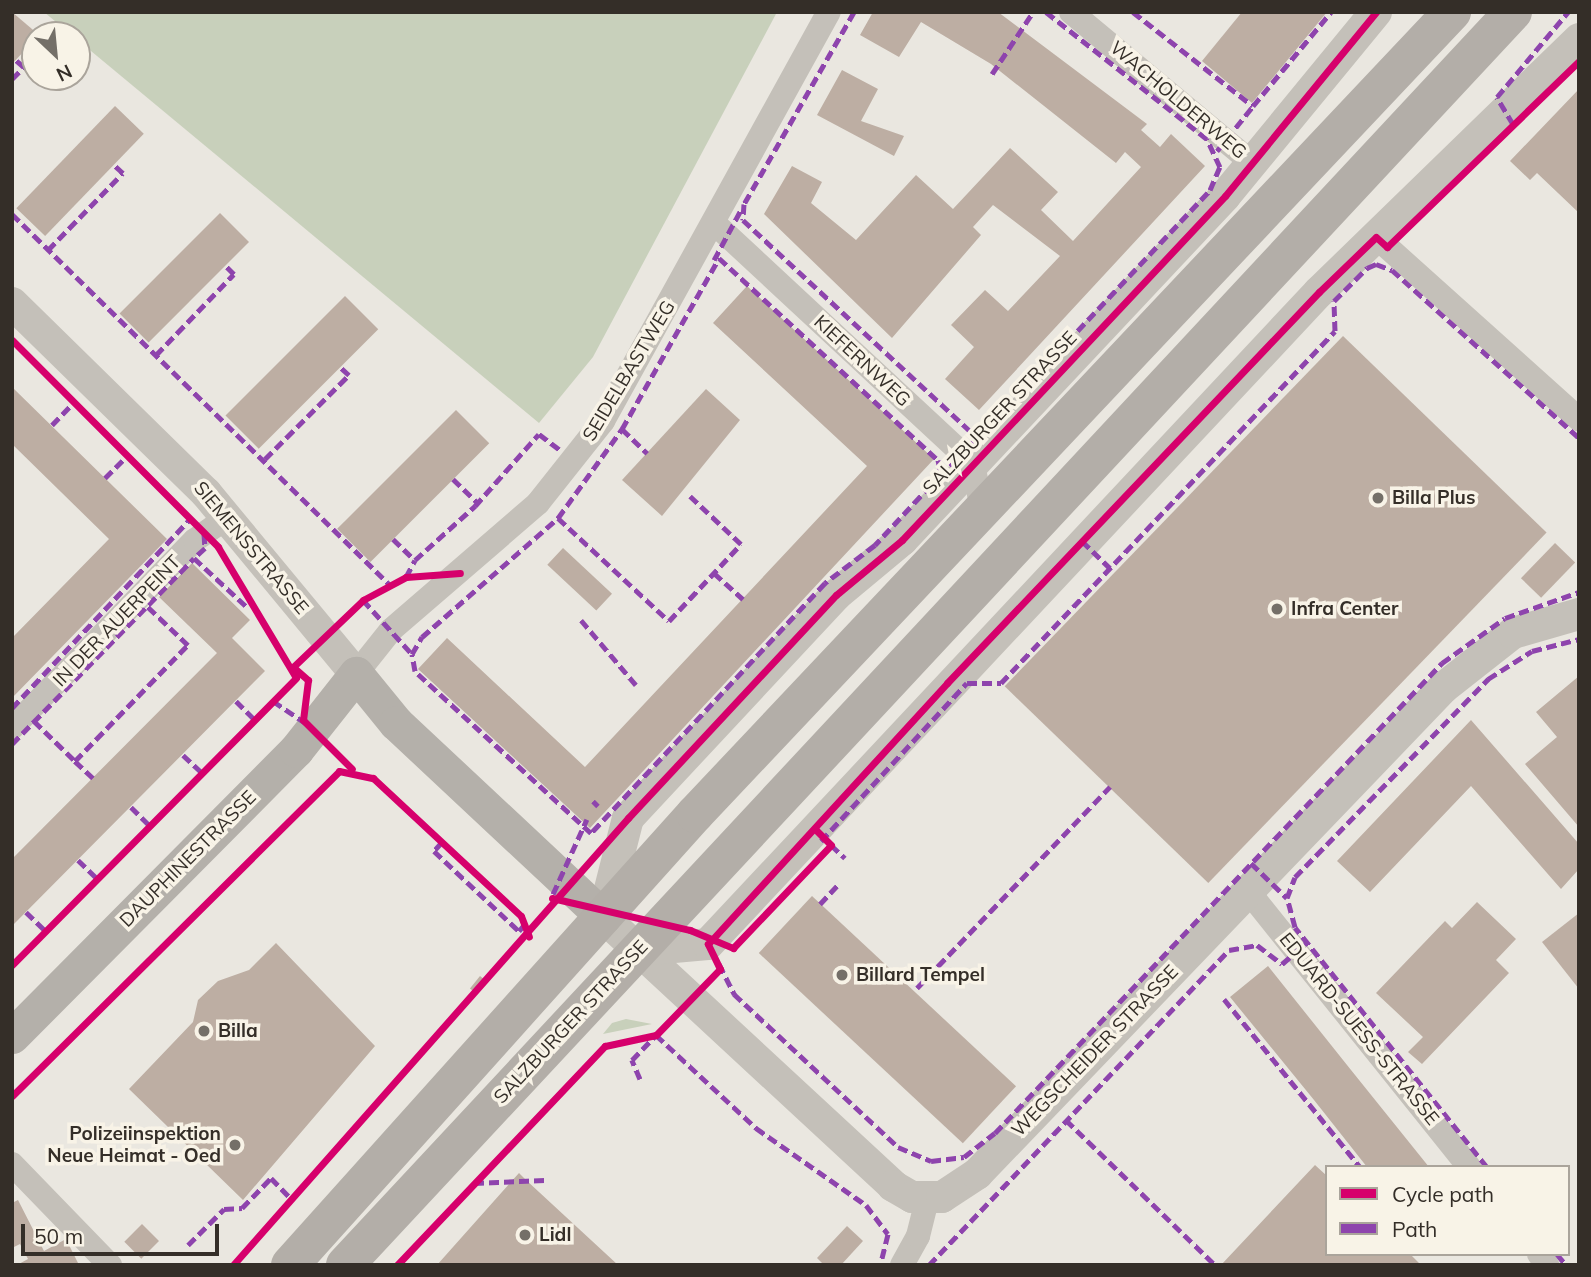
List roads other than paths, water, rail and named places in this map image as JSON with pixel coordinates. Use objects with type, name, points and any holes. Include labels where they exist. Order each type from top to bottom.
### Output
[{"type":"main road","name":"SALZBURGER STRASSE","points":[[290,1265],[603,917],[984,514],[1452,12]]},
{"type":"main road","name":"SALZBURGER STRASSE","points":[[345,1265],[1513,12]]},
{"type":"main road","name":"SIEMENSSTRASSE","points":[[356,674],[396,723],[603,917]]},
{"type":"main road","name":"DAUPHINESTRASSE","points":[[12,1036],[296,750],[356,674]]},
{"type":"street","name":"SEIDELBASTWEG","points":[[356,674],[391,630],[538,503],[574,462],[714,223],[829,12]]},
{"type":"street","name":"WACHOLDERWEG","points":[[1071,12],[1252,163]]},
{"type":"street","name":"SALZBURGER STRASSE","points":[[603,917],[628,818],[836,595],[902,540],[973,464],[1252,163],[1376,12]]},
{"type":"street","points":[[640,950],[708,944],[947,683],[1376,237],[1579,39]]},
{"type":"street","name":"KIEFERNWEG","points":[[714,223],[973,464]]},
{"type":"street","points":[[1376,237],[1579,419]]},
{"type":"street","name":"SIEMENSSTRASSE","points":[[12,303],[227,519],[356,674]]},
{"type":"street","points":[[973,464],[984,514]]},
{"type":"street","name":"IN DER AUERPEINT","points":[[12,728],[195,540],[227,519]]},
{"type":"street","name":"WEGSCHEIDER STRASSE","points":[[927,1199],[956,1191],[976,1174],[1248,891],[1484,652],[1513,633],[1579,614]]},
{"type":"street","name":"EDUARD-SUESS-STRASSE","points":[[1248,891],[1467,1165]]},
{"type":"street","points":[[603,917],[893,1186],[927,1199],[918,1236],[902,1265]]},
{"type":"street","points":[[12,1164],[110,1265]]},
{"type":"place","name":"Billa Plus","points":[[1378,498]]},
{"type":"place","name":"Infra Center","points":[[1277,609]]},
{"type":"place","name":"Billard Tempel","points":[[842,975]]},
{"type":"place","name":"Billa","points":[[204,1031]]},
{"type":"place","name":"Polizeiinspektion Neue Heimat - Oed","points":[[235,1145]]},
{"type":"place","name":"Lidl","points":[[525,1235]]}]
